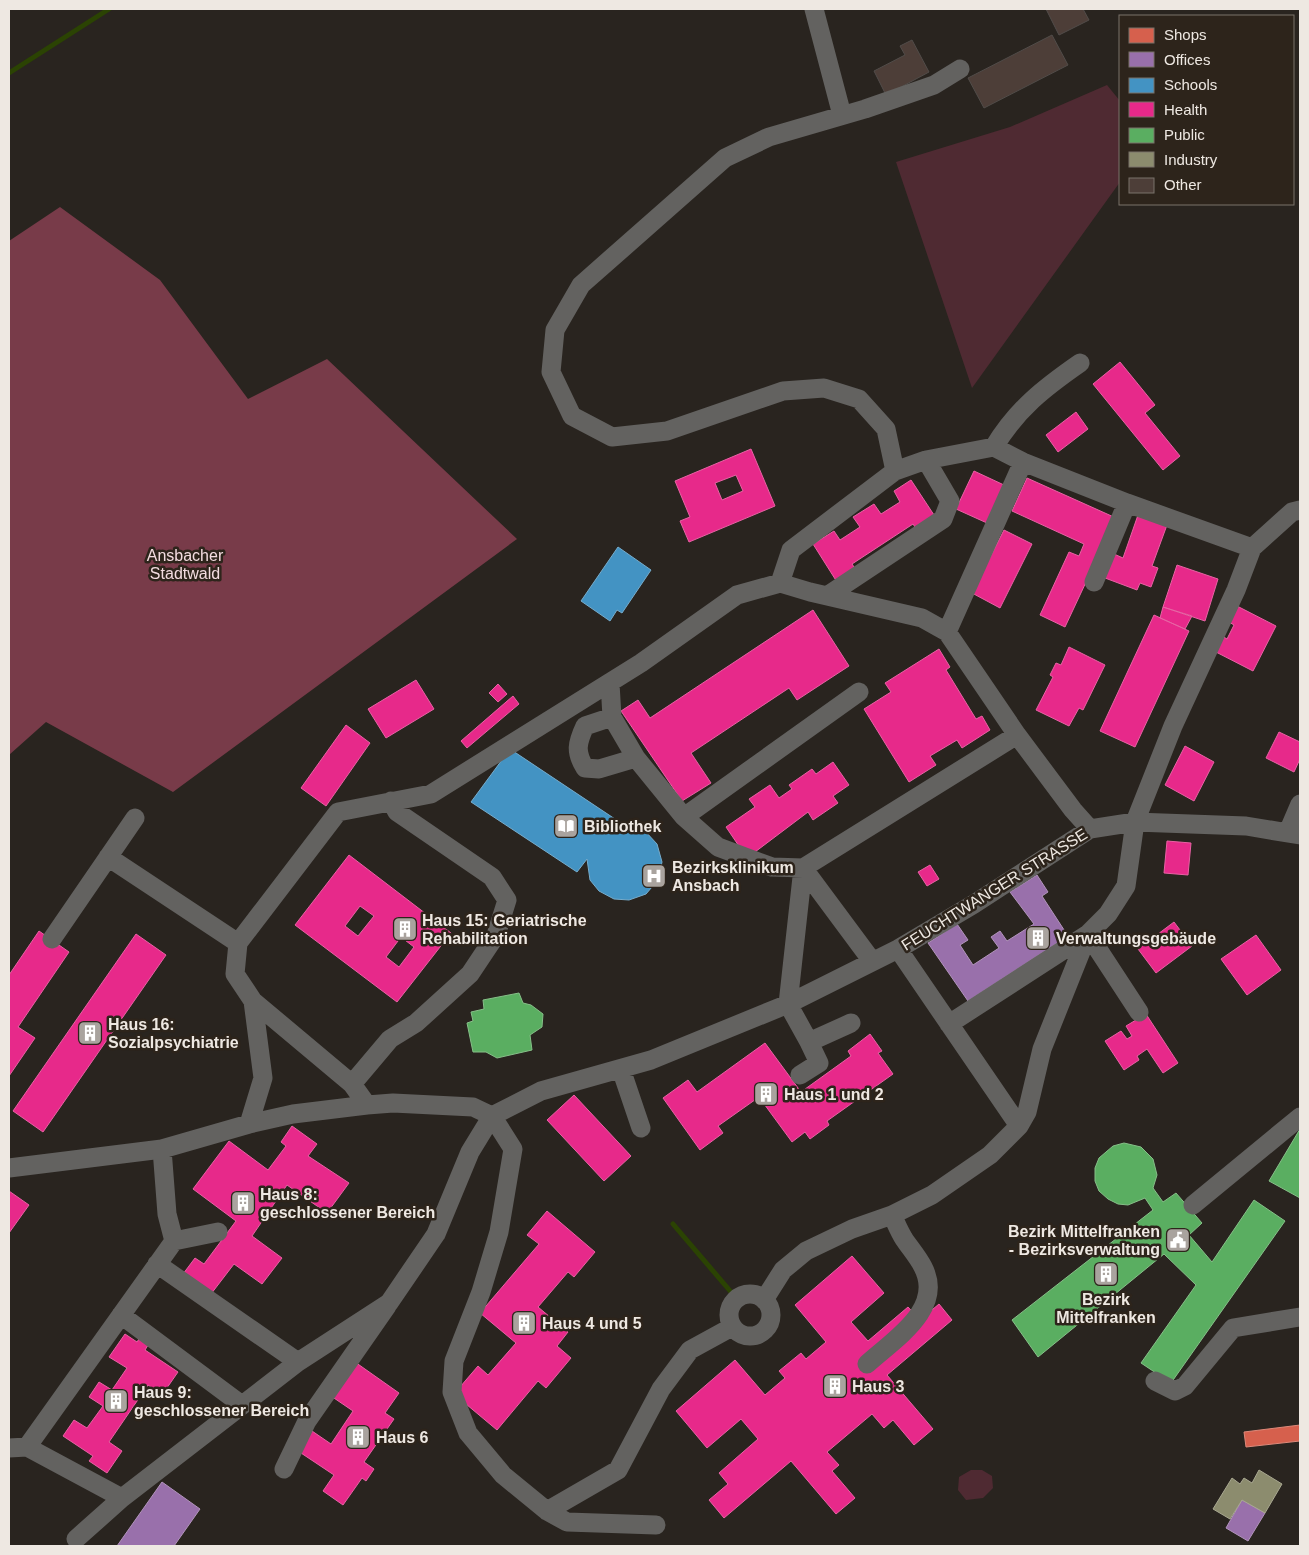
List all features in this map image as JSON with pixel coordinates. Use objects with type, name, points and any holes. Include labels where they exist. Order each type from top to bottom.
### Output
[{"type":"street","points":[[814,9],[842,116]]},
{"type":"street","points":[[895,471],[886,429],[858,399],[824,388],[783,391],[667,431],[612,437],[572,416],[551,372],[554,330],[582,285],[725,158],[769,137],[842,116],[934,85],[960,69]]},
{"type":"street","points":[[994,447],[1006,426],[1039,391],[1080,363]]},
{"type":"street","points":[[780,583],[791,550],[895,471],[926,460],[994,447],[1023,462],[1127,503],[1252,548]]},
{"type":"street","points":[[827,596],[943,519],[950,501],[926,460]]},
{"type":"street","points":[[947,632],[1023,462]]},
{"type":"street","points":[[1094,582],[1127,503]]},
{"type":"street","points":[[949,1024],[1088,934],[1108,914],[1126,886],[1135,822],[1173,726],[1236,590],[1252,548],[1292,512],[1300,510]]},
{"type":"street","points":[[367,1105],[352,1084],[253,1002],[235,974],[238,943],[338,812],[431,794],[610,682],[738,595],[780,583],[922,618],[947,632],[1017,735],[1072,810],[1090,829]]},
{"type":"street","points":[[610,682],[612,717],[636,758],[684,817],[718,847],[772,867],[803,868],[1017,735]]},
{"type":"street","points":[[684,817],[859,692]]},
{"type":"street","points":[[612,717],[585,726],[577,742],[578,757],[585,768],[599,770],[636,758]]},
{"type":"street","points":[[352,1084],[390,1039],[416,1023],[470,974],[496,935],[507,900],[492,878],[397,812],[391,801]]},
{"type":"street","points":[[1294,834],[1300,804]]},
{"type":"street","points":[[52,940],[135,818]]},
{"type":"street","name":"FEUCHTWANGER STRASSE","points":[[492,1116],[541,1091],[651,1060],[788,1004],[898,949],[974,904],[1090,829],[1135,822],[1246,826],[1294,834]]},
{"type":"street","points":[[108,857],[238,943]]},
{"type":"street","points":[[803,868],[872,961]]},
{"type":"street","points":[[800,1075],[819,1063],[788,1004],[803,868]]},
{"type":"street","points":[[1088,934],[1139,1012]]},
{"type":"street","points":[[764,1300],[784,1270],[806,1251],[852,1229],[892,1215],[932,1195],[990,1155],[1019,1126],[1026,1112],[1042,1050],[1088,934]]},
{"type":"street","points":[[898,949],[1019,1126]]},
{"type":"street","points":[[249,1124],[263,1078],[253,1002]]},
{"type":"street","points":[[809,1042],[851,1023]]},
{"type":"street","points":[[621,1069],[641,1128]]},
{"type":"street","points":[[9,1168],[162,1149],[249,1124],[293,1114],[367,1105],[393,1103],[472,1107],[492,1116],[513,1149],[499,1232],[481,1292],[454,1362],[452,1392],[468,1433],[503,1475],[547,1512],[568,1522],[656,1525]]},
{"type":"street","points":[[284,1469],[308,1421],[436,1234],[470,1152],[492,1116]]},
{"type":"street","points":[[1193,1205],[1299,1119]]},
{"type":"street","points":[[162,1149],[167,1214],[174,1241]]},
{"type":"street","points":[[867,1364],[922,1314],[927,1301],[924,1268],[903,1237],[892,1215]]},
{"type":"street","points":[[122,1498],[18,1448],[121,1315],[174,1241],[218,1232]]},
{"type":"street","points":[[157,1264],[298,1362]]},
{"type":"street","points":[[751,1294],[764,1300],[771,1316],[769,1324],[764,1331],[756,1335],[738,1334],[732,1327],[728,1313],[734,1301],[742,1296],[751,1294]]},
{"type":"street","points":[[76,1539],[122,1498],[298,1362],[389,1303]]},
{"type":"street","points":[[121,1315],[242,1405]]},
{"type":"street","points":[[1155,1381],[1175,1391],[1185,1386],[1233,1328],[1300,1317]]},
{"type":"street","points":[[547,1512],[618,1470],[661,1389],[690,1350],[732,1327]]},
{"type":"shaded area","points":[[1107,85],[1119,100],[1119,183],[972,388],[896,162],[1010,127]]},
{"type":"shaded area","points":[[971,1470],[982,1470],[992,1476],[993,1488],[983,1498],[966,1500],[958,1490],[959,1477]]},
{"type":"green space","name":"Ansbacher Stadtwald","points":[[60,207],[160,280],[248,399],[327,359],[517,539],[173,792],[46,722],[9,755],[9,241]]},
{"type":"building: Shops","points":[[1300,1425],[1300,1441],[1246,1447],[1244,1432]]},
{"type":"building: Offices","name":"Verwaltungsgebäude","points":[[1037,875],[1048,892],[1042,896],[1068,936],[968,1001],[928,943],[957,924],[968,940],[960,945],[973,965],[999,948],[991,937],[1000,931],[1007,941],[1034,924],[1010,892]]},
{"type":"building: Offices","points":[[162,1482],[200,1509],[174,1546],[117,1546]]},
{"type":"building: Offices","points":[[1242,1500],[1265,1513],[1248,1541],[1226,1528]]},
{"type":"building: Schools","points":[[618,547],[651,570],[622,613],[617,610],[610,621],[581,601]]},
{"type":"building: Schools","points":[[510,749],[624,825],[645,831],[657,844],[662,862],[658,880],[646,894],[629,900],[614,899],[599,891],[590,880],[587,859],[577,872],[471,802]]},
{"type":"building: Health","points":[[1120,362],[1155,405],[1145,413],[1180,456],[1163,470],[1093,384]]},
{"type":"building: Health","points":[[1076,412],[1088,429],[1058,452],[1046,435]]},
{"type":"building: Health","points":[[751,449],[775,506],[689,542],[680,521],[690,517],[675,481]],"holes":[[[736,475],[743,491],[722,500],[715,483]]]},
{"type":"building: Health","points":[[974,471],[1004,485],[987,523],[956,509]]},
{"type":"building: Health","points":[[1027,478],[1116,518],[1065,627],[1040,615],[1069,552],[1079,556],[1084,544],[1012,511]]},
{"type":"building: Health","points":[[911,480],[936,518],[917,530],[913,524],[852,564],[856,570],[837,582],[813,544],[834,531],[840,540],[860,527],[853,517],[874,504],[881,514],[900,502],[894,491]]},
{"type":"building: Health","points":[[1138,515],[1167,525],[1152,566],[1158,568],[1151,587],[1140,583],[1137,590],[1105,578],[1114,554],[1123,558]]},
{"type":"building: Health","points":[[1004,530],[1032,544],[1000,608],[972,593]]},
{"type":"building: Health","points":[[1177,565],[1218,579],[1205,621],[1163,607]]},
{"type":"building: Health","points":[[1237,606],[1276,626],[1253,671],[1214,651],[1222,636],[1227,639],[1234,625],[1229,622]]},
{"type":"building: Health","points":[[1163,607],[1192,616],[1185,629],[1160,618]]},
{"type":"building: Health","points":[[813,610],[849,666],[797,700],[789,688],[691,753],[711,783],[682,801],[621,711],[638,700],[650,718]]},
{"type":"building: Health","points":[[1154,615],[1189,631],[1135,747],[1100,731]]},
{"type":"building: Health","points":[[1069,647],[1105,665],[1083,710],[1079,708],[1069,726],[1036,710],[1053,677],[1050,675],[1056,663],[1061,665]]},
{"type":"building: Health","points":[[939,649],[950,667],[946,670],[976,719],[982,716],[990,730],[962,748],[957,740],[930,756],[936,765],[909,782],[864,709],[891,692],[885,683]]},
{"type":"building: Health","points":[[416,680],[434,709],[386,738],[368,709]]},
{"type":"building: Health","points":[[498,684],[507,694],[498,702],[489,693]]},
{"type":"building: Health","points":[[513,696],[519,704],[467,748],[461,741]]},
{"type":"building: Health","points":[[346,725],[370,743],[326,806],[301,788]]},
{"type":"building: Health","points":[[1279,732],[1300,742],[1300,759],[1294,772],[1266,758]]},
{"type":"building: Health","points":[[1185,746],[1214,762],[1194,801],[1165,785]]},
{"type":"building: Health","points":[[833,762],[849,785],[833,796],[838,803],[813,820],[808,812],[747,858],[726,827],[755,807],[749,799],[770,785],[779,798],[792,789],[789,785],[812,769],[816,774]]},
{"type":"building: Health","points":[[1167,841],[1191,843],[1188,875],[1164,873]]},
{"type":"building: Health","name":"Haus 15: Geriatrische Rehabilitation","points":[[349,855],[451,933],[397,1002],[295,925]],"holes":[[[360,906],[374,916],[358,936],[345,926]],[[401,937],[414,947],[399,967],[386,957]]]},
{"type":"building: Health","points":[[930,865],[939,879],[927,886],[918,872]]},
{"type":"building: Health","points":[[1174,922],[1192,946],[1156,973],[1138,949]]},
{"type":"building: Health","points":[[39,931],[69,952],[18,1027],[35,1038],[9,1076],[9,975]]},
{"type":"building: Health","name":"Haus 16: Sozialpsychiatrie","points":[[136,934],[166,955],[43,1132],[13,1111]]},
{"type":"building: Health","points":[[1256,935],[1281,970],[1247,995],[1221,959]]},
{"type":"building: Health","points":[[1146,1014],[1178,1063],[1163,1073],[1147,1049],[1137,1056],[1139,1060],[1124,1070],[1105,1041],[1121,1031],[1127,1039],[1132,1036],[1126,1026]]},
{"type":"building: Health","name":"Haus 1 und 2","points":[[870,1034],[882,1051],[878,1053],[893,1074],[827,1121],[829,1125],[810,1139],[805,1132],[792,1142],[759,1097],[718,1126],[723,1133],[700,1150],[663,1098],[688,1080],[697,1092],[765,1043],[801,1092],[851,1056],[848,1051]]},
{"type":"building: Health","points":[[574,1095],[631,1156],[604,1181],[547,1120]]},
{"type":"building: Health","name":"Haus 8: geschlossener Bereich","points":[[292,1126],[317,1144],[308,1156],[349,1183],[327,1213],[287,1185],[252,1236],[282,1258],[262,1284],[234,1264],[211,1294],[183,1274],[195,1258],[204,1264],[236,1221],[193,1189],[229,1141],[268,1170],[286,1146],[281,1142]]},
{"type":"building: Health","points":[[9,1191],[29,1205],[9,1233]]},
{"type":"building: Health","name":"Haus 4 und 5","points":[[547,1211],[595,1252],[574,1277],[568,1272],[538,1307],[568,1332],[557,1346],[571,1358],[546,1388],[538,1381],[497,1430],[454,1394],[478,1366],[488,1375],[516,1343],[480,1313],[539,1244],[527,1235]]},
{"type":"building: Health","name":"Haus 3","points":[[852,1256],[884,1293],[851,1322],[868,1341],[908,1307],[920,1320],[939,1304],[952,1320],[887,1375],[933,1429],[914,1445],[893,1420],[884,1428],[872,1414],[827,1452],[839,1465],[832,1471],[855,1498],[836,1514],[791,1461],[724,1518],[709,1500],[728,1484],[719,1473],[758,1439],[741,1419],[707,1448],[676,1411],[735,1360],[765,1395],[785,1378],[779,1371],[801,1353],[806,1359],[826,1342],[795,1305]]},
{"type":"building: Health","name":"Haus 9: geschlossener Bereich","points":[[125,1334],[137,1342],[141,1336],[150,1342],[145,1350],[178,1372],[162,1395],[148,1385],[109,1442],[122,1451],[107,1473],[89,1461],[93,1456],[63,1436],[74,1420],[87,1428],[103,1406],[89,1397],[99,1382],[112,1390],[127,1368],[109,1357]]},
{"type":"building: Health","name":"Haus 6","points":[[355,1362],[399,1393],[385,1413],[394,1419],[364,1462],[374,1469],[366,1481],[362,1478],[343,1505],[323,1491],[334,1475],[298,1451],[312,1431],[331,1444],[353,1411],[331,1396]]},
{"type":"building: Public","points":[[519,993],[523,1003],[531,1005],[543,1014],[542,1027],[530,1035],[532,1050],[497,1058],[486,1052],[473,1052],[467,1023],[473,1021],[471,1012],[484,1009],[483,1000]]},
{"type":"building: Public","points":[[1300,1129],[1300,1198],[1269,1181]]},
{"type":"building: Public","name":"Bezirk Mittelfranken","points":[[1124,1143],[1141,1147],[1153,1159],[1157,1175],[1153,1188],[1163,1202],[1176,1193],[1202,1223],[1189,1235],[1212,1262],[1254,1200],[1285,1221],[1171,1383],[1141,1363],[1196,1285],[1164,1254],[1038,1357],[1012,1320],[1153,1210],[1145,1198],[1128,1205],[1118,1204],[1108,1199],[1099,1191],[1095,1181],[1095,1168],[1099,1158],[1113,1146]]},
{"type":"building: Industry","points":[[1259,1470],[1282,1484],[1265,1513],[1242,1500],[1230,1519],[1213,1509],[1232,1478],[1240,1484],[1244,1478],[1252,1483]]},
{"type":"building: Other","points":[[1046,9],[1083,9],[1089,20],[1059,35]]},
{"type":"building: Other","points":[[1052,35],[1068,65],[984,108],[968,78]]},
{"type":"building: Other","points":[[912,40],[929,72],[886,95],[874,71],[905,55],[900,46]]},
{"type":"waterway","points":[[9,73],[109,9]]},
{"type":"waterway","points":[[673,1224],[731,1292]]},
{"type":"place","name":"Bibliothek","points":[[566,826]]},
{"type":"place","name":"Bezirksklinikum Ansbach","points":[[654,876]]},
{"type":"place","name":"Haus 15: Geriatrische Rehabilitation","points":[[405,929]]},
{"type":"place","name":"Verwaltungsgebäude","points":[[1038,938]]},
{"type":"place","name":"Haus 16: Sozialpsychiatrie","points":[[90,1033]]},
{"type":"place","name":"Haus 1 und 2","points":[[766,1094]]},
{"type":"place","name":"Haus 8: geschlossener Bereich","points":[[243,1203]]},
{"type":"place","name":"Bezirk Mittelfranken - Bezirksverwaltung","points":[[1178,1240]]},
{"type":"place","name":"Bezirk Mittelfranken","points":[[1106,1274]]},
{"type":"place","name":"Haus 4 und 5","points":[[524,1323]]},
{"type":"place","name":"Haus 3","points":[[835,1386]]},
{"type":"place","name":"Haus 9: geschlossener Bereich","points":[[116,1401]]},
{"type":"place","name":"Haus 6","points":[[358,1437]]}]
